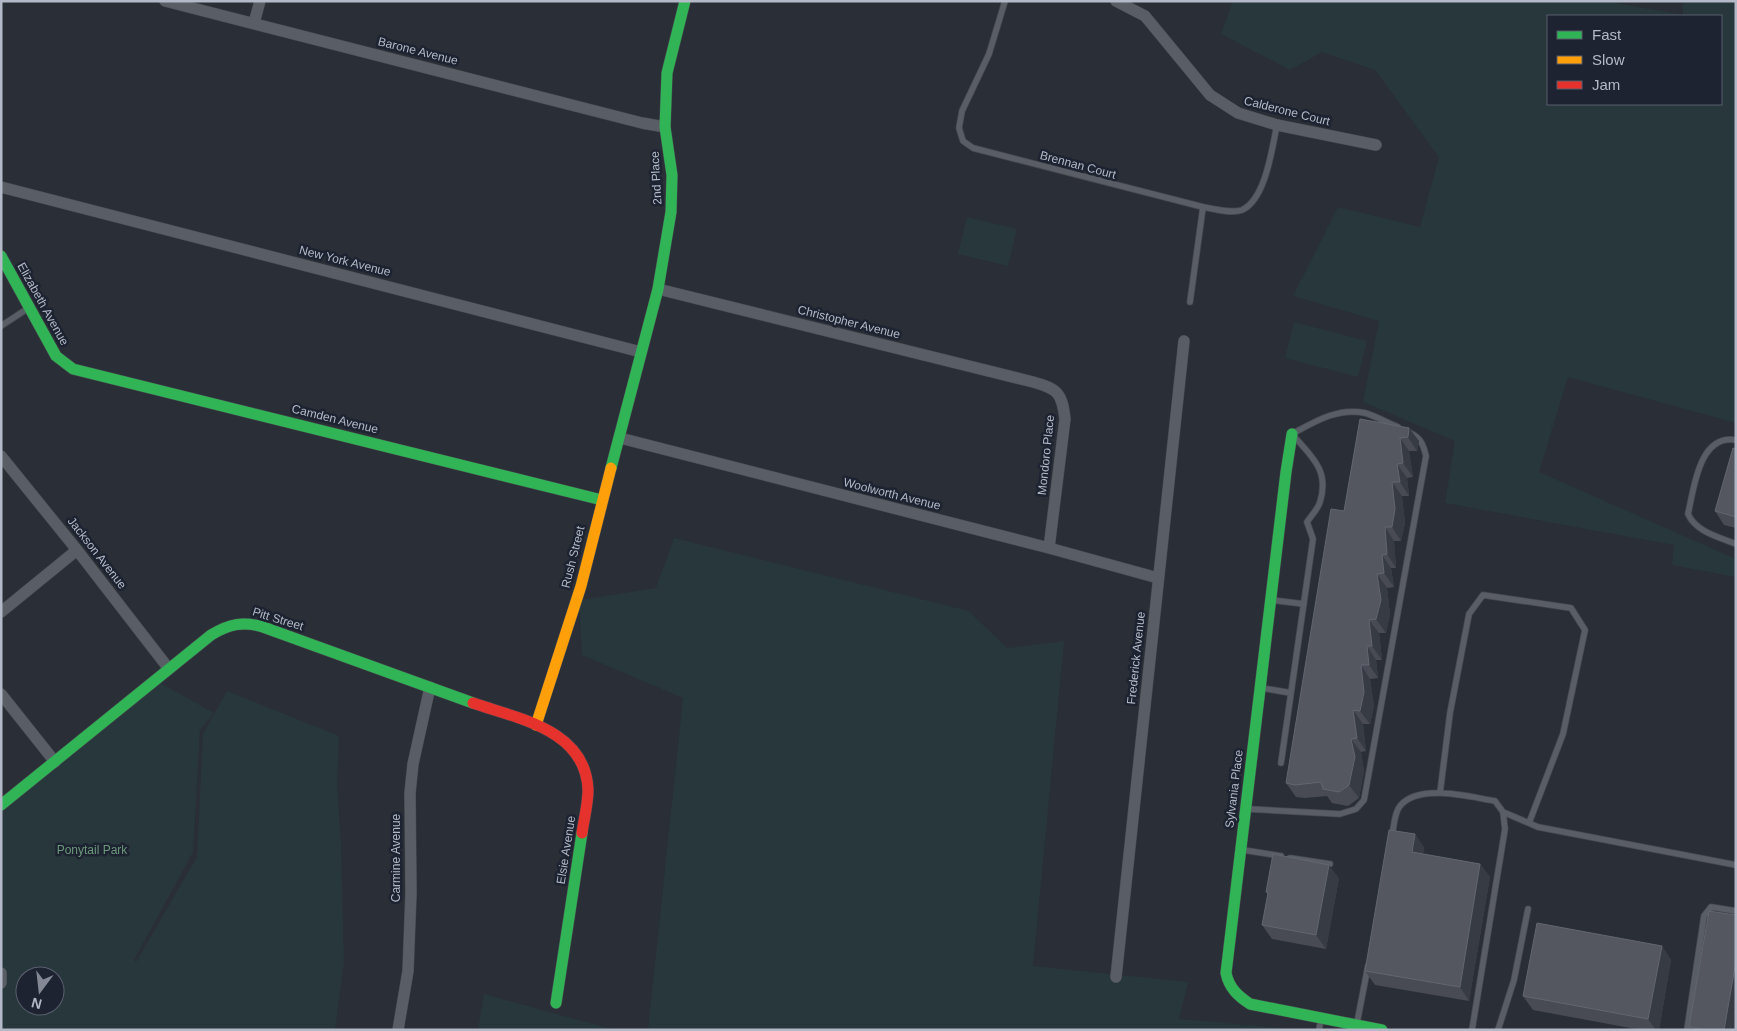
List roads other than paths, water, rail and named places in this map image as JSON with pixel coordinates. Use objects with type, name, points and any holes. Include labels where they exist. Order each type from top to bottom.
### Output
[{"type":"street","name":"Barone Avenue","points":[[164,1],[665,127]]},
{"type":"street","points":[[254,23],[260,1]]},
{"type":"street","name":"2nd Place","points":[[641,352],[658,288],[671,212],[672,175],[665,127],[667,73],[685,1]]},
{"type":"street","name":"Calderone Court","points":[[1116,1],[1145,16],[1210,95],[1238,113],[1277,125],[1376,145]]},
{"type":"street","name":"New York Avenue","points":[[1,187],[641,352]]},
{"type":"street","name":"Elizabeth Avenue","points":[[1,256],[56,356],[63,363]]},
{"type":"street","name":"Christopher Avenue","points":[[658,288],[1033,382]]},
{"type":"street","name":"Frederick Avenue","points":[[1116,977],[1184,341]]},
{"type":"street","name":"Rush Street","points":[[536,725],[581,586],[641,352]]},
{"type":"street","name":"Camden Avenue","points":[[63,363],[73,368],[602,500]]},
{"type":"street","name":"Mondoro Place","points":[[1033,382],[1048,386],[1057,392],[1063,405],[1065,419],[1050,548]]},
{"type":"street","name":"Sylvania Place","points":[[1292,434],[1270,600],[1226,973],[1227,983],[1234,993],[1250,1004],[1320,1024],[1357,1025],[1382,1030]]},
{"type":"street","name":"Woolworth Avenue","points":[[620,438],[1050,548],[1158,578]]},
{"type":"street","name":"Jackson Avenue","points":[[1,456],[169,669]]},
{"type":"street","points":[[1,612],[77,550]]},
{"type":"street","name":"Pitt Street","points":[[1,805],[169,669],[224,627],[233,623],[248,622],[536,725]]},
{"type":"street","name":"Carmine Avenue","points":[[398,1030],[408,961],[411,893],[410,793],[413,764],[430,687]]},
{"type":"street","points":[[1,694],[55,762]]},
{"type":"street","name":"Elsie Avenue","points":[[536,725],[558,735],[569,743],[584,766],[587,779],[587,800],[556,1003]]},
{"type":"street","points":[[1,973],[1,983]]},
{"type":"lane","name":"Brennan Court","points":[[1005,1],[989,54],[962,111],[959,128],[963,140],[973,148],[1203,207],[1225,211],[1241,211],[1253,203],[1265,178],[1277,125]]},
{"type":"lane","points":[[1190,302],[1203,207]]},
{"type":"lane","points":[[1,326],[29,307]]},
{"type":"lane","points":[[1246,809],[1340,814],[1356,809],[1364,800],[1426,456],[1423,444],[1418,436],[1366,414],[1347,411],[1321,419],[1292,434],[1319,466],[1323,479],[1320,504],[1307,522],[1313,539],[1281,763]]},
{"type":"lane","points":[[1736,440],[1730,439],[1715,443],[1707,451],[1701,464],[1688,514],[1695,524],[1705,532],[1736,544]]},
{"type":"lane","points":[[1440,793],[1450,713],[1469,614],[1483,595],[1571,608],[1585,630],[1563,734],[1529,823]]},
{"type":"lane","points":[[1270,600],[1304,604]]},
{"type":"lane","points":[[1260,688],[1291,693]]},
{"type":"lane","points":[[1390,848],[1399,806],[1411,798],[1433,792],[1495,801],[1503,812],[1505,829],[1472,1030]]},
{"type":"lane","points":[[1503,812],[1538,827],[1736,865]]},
{"type":"lane","points":[[1241,850],[1330,864]]},
{"type":"lane","points":[[1687,1030],[1704,916],[1711,907],[1736,911]]},
{"type":"lane","points":[[1498,1030],[1514,980],[1528,909]]},
{"type":"lane","points":[[1357,1025],[1369,960]]},
{"type":"park label","name":"Ponytail Park","points":[[92,850]]}]
